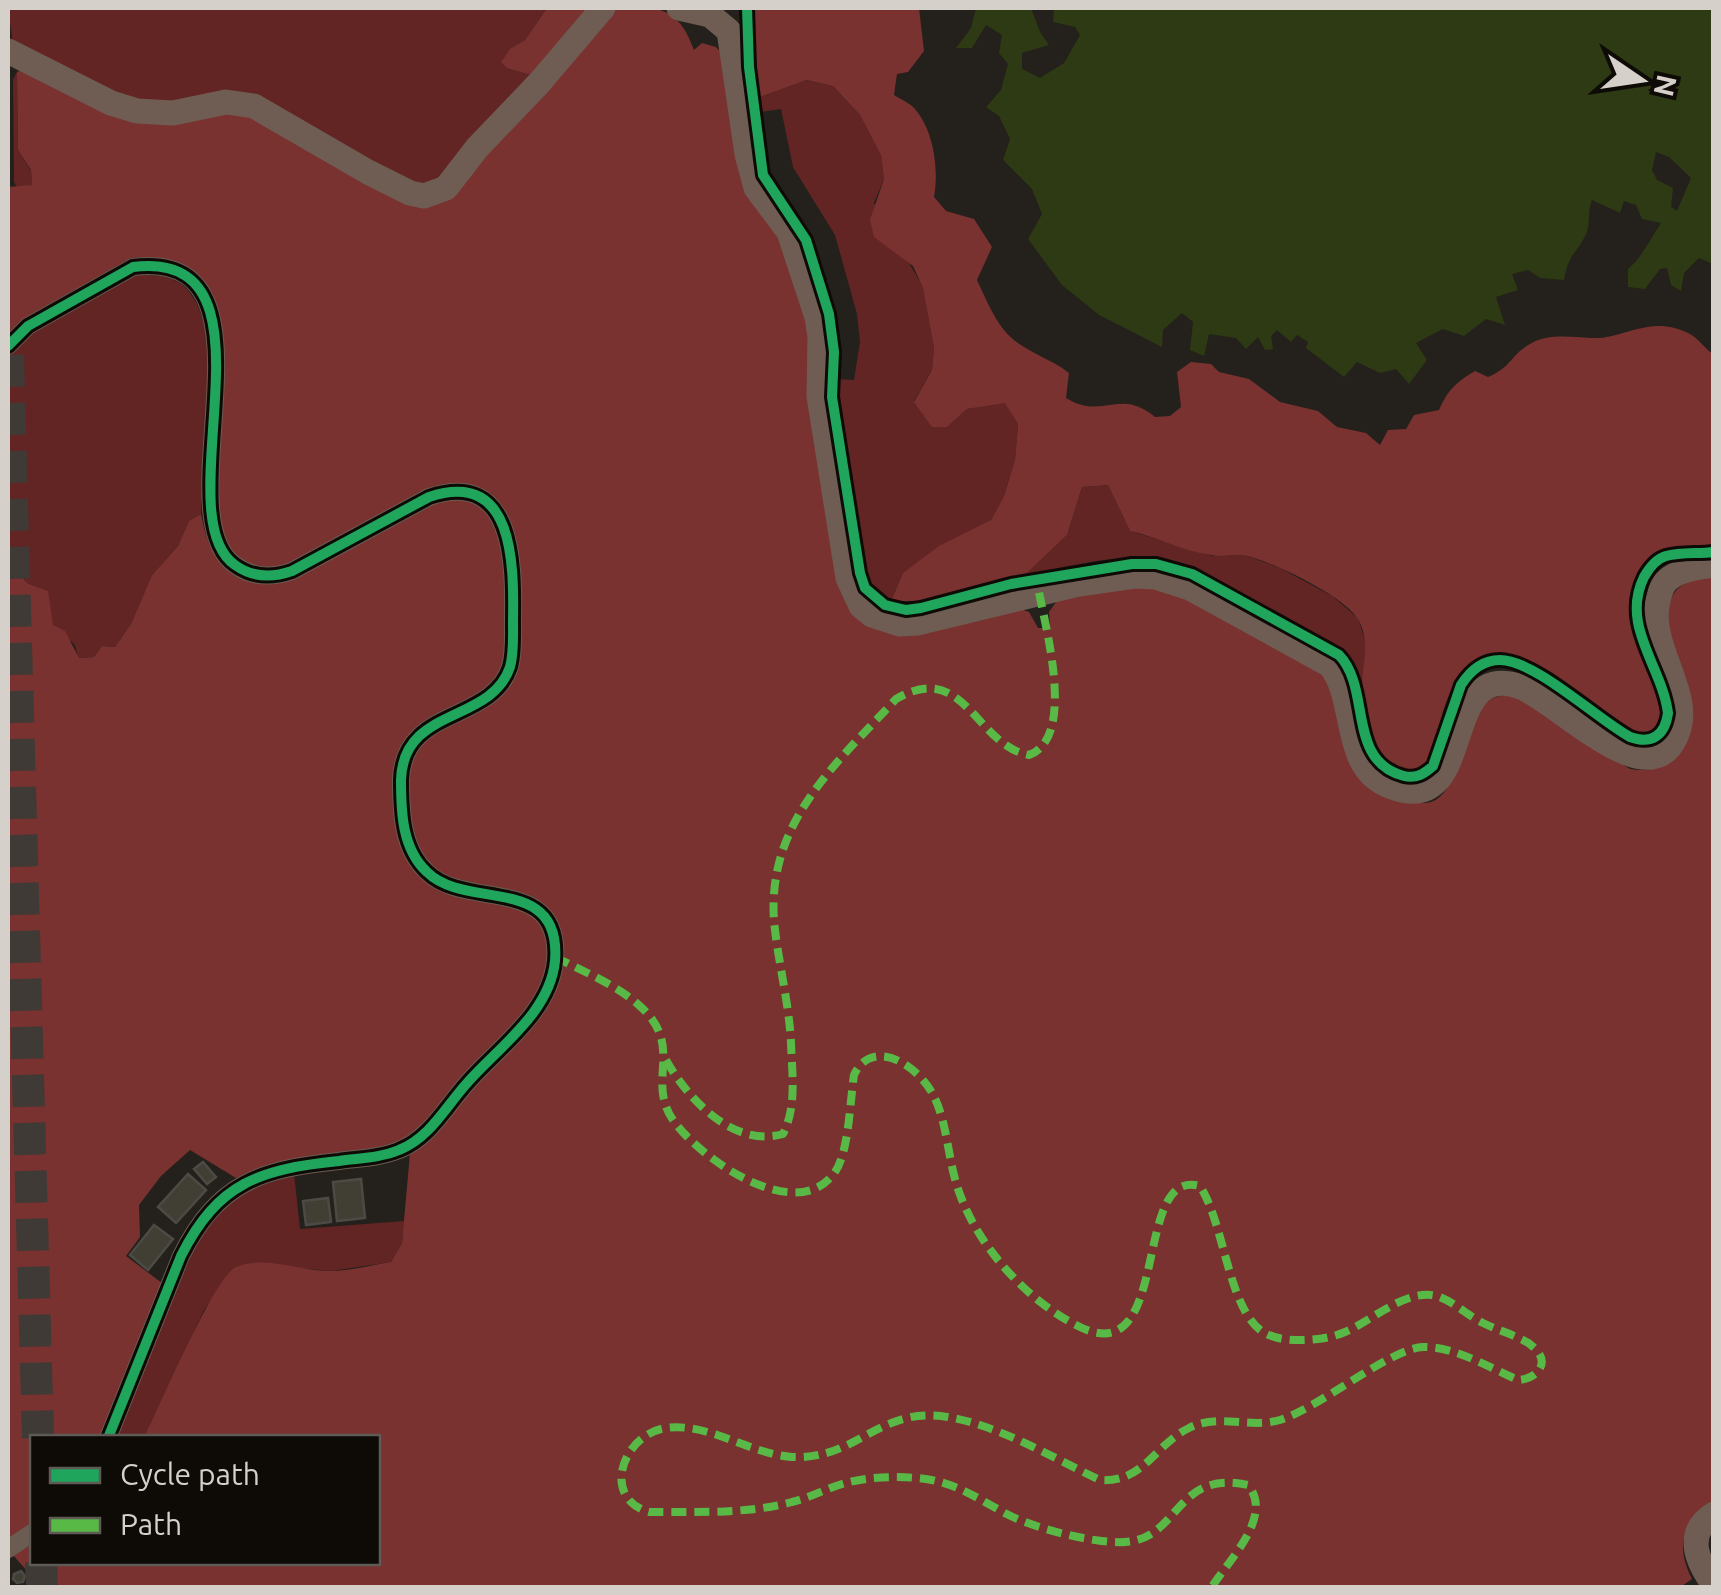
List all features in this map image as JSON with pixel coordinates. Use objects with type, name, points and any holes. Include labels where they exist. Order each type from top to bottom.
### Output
[{"type":"main road","points":[[8,51],[111,103],[136,111],[173,113],[226,102],[254,106],[368,172],[424,196],[446,188],[476,148],[540,82],[603,8]]},
{"type":"main road","points":[[679,8],[710,15],[729,31],[750,170],[756,188],[789,232],[817,317],[819,396],[840,538],[854,595],[872,615],[900,624],[916,623],[1074,586],[1136,576],[1174,581],[1330,665],[1342,686],[1356,749],[1366,767],[1376,779],[1391,787],[1426,790],[1439,783],[1447,768],[1470,704],[1484,690],[1500,683],[1518,686],[1546,700],[1630,756],[1647,758],[1663,754],[1674,741],[1680,721],[1674,678],[1656,633],[1655,608],[1663,585],[1672,576],[1714,565]]},
{"type":"main road","points":[[1714,1514],[1696,1534],[1694,1551],[1714,1586]]},
{"type":"street","points":[[8,346],[28,326],[133,266],[149,265],[184,276],[205,302],[216,348],[209,494],[212,530],[221,554],[258,576],[292,571],[429,497],[452,490],[481,496],[491,504],[506,534],[509,558],[513,616],[510,666],[502,684],[485,698],[421,732],[411,743],[401,776],[405,836],[424,870],[435,879],[524,902],[544,919],[554,942],[553,972],[540,1001],[500,1052],[419,1138],[400,1150],[376,1156],[265,1173],[219,1200],[202,1220],[182,1256],[109,1435]]},
{"type":"street","points":[[8,1548],[30,1534]]},
{"type":"shaded area","points":[[8,8],[547,8],[525,40],[511,48],[536,76],[435,188],[138,104],[13,45]]},
{"type":"shaded area","points":[[547,8],[589,8],[536,76],[507,68],[501,62],[511,48],[525,40]]},
{"type":"shaded area","points":[[615,8],[665,12],[681,25],[694,50],[702,43],[716,47],[729,61],[808,317],[854,613],[1017,608],[1029,612],[1038,628],[1050,628],[1049,612],[1056,602],[1073,594],[1135,585],[1171,590],[1320,669],[1337,695],[1344,739],[1351,753],[1411,800],[1429,803],[1442,795],[1475,718],[1487,702],[1501,696],[1516,696],[1630,769],[1657,768],[1671,755],[1677,733],[1667,617],[1673,595],[1685,584],[1713,574],[1714,1500],[1695,1516],[1685,1535],[1684,1556],[1692,1579],[1679,1588],[33,1587],[28,1572],[13,1555],[30,1545],[30,1565],[380,1565],[380,1435],[145,1435],[214,1294],[236,1267],[270,1263],[329,1271],[391,1262],[402,1243],[410,1153],[322,1155],[236,1178],[190,1150],[161,1176],[139,1205],[140,1237],[126,1256],[162,1283],[101,1435],[30,1435],[30,1525],[8,1540],[8,563],[28,584],[48,591],[53,625],[65,631],[79,658],[94,657],[102,646],[115,647],[131,624],[152,575],[178,546],[189,521],[201,514],[215,554],[224,565],[232,556],[227,550],[216,497],[223,341],[215,306],[199,278],[172,261],[131,258],[25,318],[8,334],[8,187],[32,185],[31,170],[18,150],[17,72],[22,70],[108,109],[241,109],[423,203]]},
{"type":"shaded area","points":[[751,8],[919,8],[924,51],[908,72],[897,74],[894,95],[913,107],[927,128],[935,163],[934,197],[946,211],[974,219],[992,247],[977,280],[994,316],[1013,339],[1069,373],[1066,398],[1079,404],[1131,405],[1155,417],[1170,416],[1181,407],[1177,372],[1191,362],[1211,364],[1219,372],[1249,379],[1280,402],[1318,411],[1337,427],[1366,433],[1380,445],[1388,430],[1406,429],[1414,415],[1439,410],[1449,392],[1468,375],[1475,371],[1488,377],[1523,348],[1544,338],[1603,338],[1662,326],[1693,336],[1713,354],[1713,545],[1672,548],[1651,557],[1639,571],[1630,596],[1636,644],[1662,705],[1656,728],[1649,734],[1631,732],[1542,670],[1518,659],[1494,656],[1473,663],[1455,683],[1427,764],[1420,770],[1393,765],[1382,756],[1369,731],[1362,702],[1365,638],[1352,612],[1309,582],[1260,560],[1201,553],[1130,531],[1108,485],[1082,487],[1067,535],[1025,575],[917,601],[891,601],[903,573],[939,546],[991,520],[1004,496],[1015,460],[1018,424],[1005,403],[967,409],[947,427],[932,427],[914,402],[932,370],[934,348],[923,288],[913,266],[874,237],[870,220],[884,179],[881,155],[860,115],[833,86],[806,80],[757,98]]},
{"type":"shaded area","points":[[976,8],[1031,8],[1049,45],[1022,53],[1022,69],[1040,78],[1064,63],[1080,35],[1075,27],[1053,22],[1054,8],[1713,8],[1713,264],[1699,258],[1684,273],[1681,291],[1671,285],[1667,268],[1660,269],[1645,289],[1628,287],[1628,269],[1661,223],[1642,219],[1636,205],[1624,201],[1620,213],[1592,200],[1587,230],[1564,280],[1540,278],[1528,270],[1512,274],[1518,290],[1496,297],[1505,325],[1486,319],[1464,336],[1443,329],[1416,343],[1427,360],[1409,384],[1396,369],[1380,373],[1357,362],[1344,377],[1306,348],[1308,342],[1297,335],[1291,342],[1277,330],[1271,336],[1273,349],[1265,350],[1258,337],[1246,349],[1236,338],[1209,334],[1204,356],[1190,350],[1193,322],[1182,313],[1163,330],[1162,347],[1099,315],[1062,285],[1028,239],[1042,214],[1032,189],[1003,160],[1010,139],[999,116],[986,107],[1001,90],[1008,64],[999,53],[1002,35],[986,25],[972,48],[956,48],[971,28]],"holes":[[[1656,152],[1669,157],[1691,178],[1677,211],[1671,207],[1673,188],[1657,180],[1652,170]]]},
{"type":"shaded area","points":[[17,72],[18,150],[31,171],[32,186],[17,187],[13,80]]},
{"type":"shaded area","points":[[805,80],[833,86],[860,115],[881,154],[884,179],[874,203],[923,287],[934,348],[932,370],[914,401],[947,427],[967,409],[1006,402],[1018,424],[1015,460],[1004,496],[991,520],[903,573],[891,601],[871,585],[866,573],[838,397],[837,379],[854,380],[860,342],[857,314],[835,235],[793,167],[781,109],[760,112],[757,98]]},
{"type":"shaded area","points":[[133,275],[162,276],[178,282],[194,299],[204,324],[210,390],[201,514],[189,521],[178,546],[152,575],[131,624],[115,647],[102,646],[94,657],[78,658],[75,645],[53,625],[28,585],[8,563],[8,355],[31,332]]},
{"type":"shaded area","points":[[1108,485],[1130,531],[1213,556],[1245,555],[1280,568],[1332,596],[1358,618],[1368,650],[1361,690],[1356,667],[1342,649],[1195,569],[1173,562],[1131,558],[1025,575],[1067,535],[1082,487]]},
{"type":"shaded area","points":[[294,1173],[300,1229],[404,1221],[402,1243],[391,1262],[331,1271],[238,1266],[204,1310],[145,1435],[116,1435],[198,1239],[236,1195]]},
{"type":"building","points":[[203,1162],[216,1177],[207,1184],[194,1169]]},
{"type":"building","points":[[188,1174],[206,1190],[176,1223],[158,1207]]},
{"type":"building","points":[[361,1179],[365,1218],[337,1221],[333,1182]]},
{"type":"building","points":[[328,1198],[331,1222],[306,1225],[303,1201]]},
{"type":"building","points":[[154,1225],[173,1239],[148,1270],[130,1255]]},
{"type":"building","points":[[21,1571],[25,1576],[23,1582],[17,1583],[14,1574]]},
{"type":"tunnel","points":[[8,355],[38,1435]]},
{"type":"tunnel","points":[[41,1565],[42,1588]]},
{"type":"marked path","points":[[666,1060],[687,1090],[714,1117],[747,1134],[783,1134],[790,1113],[793,1078],[774,921],[775,886],[794,824],[810,797],[851,747],[896,699],[919,690],[938,689],[954,697],[1011,748],[1029,755],[1043,745],[1055,706],[1039,592]]},
{"type":"marked path","points":[[555,957],[616,988],[647,1013],[662,1040],[663,1093],[673,1120],[726,1168],[774,1190],[797,1192],[818,1187],[835,1172],[846,1139],[854,1075],[871,1058],[882,1056],[904,1064],[924,1081],[936,1101],[955,1179],[973,1224],[987,1245],[1039,1301],[1080,1327],[1109,1333],[1128,1321],[1141,1297],[1165,1206],[1179,1188],[1200,1186],[1242,1305],[1263,1332],[1290,1340],[1329,1337],[1401,1301],[1425,1295],[1443,1298],[1483,1323],[1525,1341],[1538,1352],[1540,1368],[1518,1380],[1447,1350],[1409,1350],[1280,1420],[1211,1422],[1189,1428],[1128,1476],[1115,1479],[1100,1480],[979,1425],[929,1415],[892,1423],[825,1453],[792,1457],[698,1430],[666,1428],[638,1442],[623,1467],[625,1494],[634,1505],[649,1512],[758,1509],[851,1482],[908,1477],[951,1486],[1044,1528],[1112,1542],[1143,1538],[1157,1530],[1192,1495],[1206,1487],[1224,1483],[1248,1485],[1255,1497],[1252,1524],[1211,1588]]},
{"type":"cycle path","points":[[747,8],[749,67],[763,175],[806,240],[829,314],[834,352],[832,397],[860,573],[865,588],[885,605],[906,610],[921,608],[1011,584],[1132,564],[1156,564],[1192,574],[1339,655],[1355,686],[1374,756],[1386,768],[1412,777],[1433,766],[1461,685],[1477,667],[1494,660],[1530,670],[1630,737],[1645,740],[1656,736],[1668,713],[1639,629],[1638,595],[1646,574],[1659,559],[1714,552]]},
{"type":"cycle path","points":[[8,346],[28,326],[133,267],[179,272],[205,298],[215,339],[210,494],[216,537],[235,565],[249,572],[270,576],[292,571],[429,497],[457,492],[478,496],[493,508],[503,526],[512,573],[510,667],[500,685],[485,698],[416,739],[405,756],[401,780],[403,817],[412,852],[427,872],[464,890],[528,904],[543,915],[553,934],[555,961],[544,996],[508,1042],[420,1138],[384,1155],[311,1164],[264,1175],[245,1184],[210,1211],[181,1256],[109,1435]]}]
